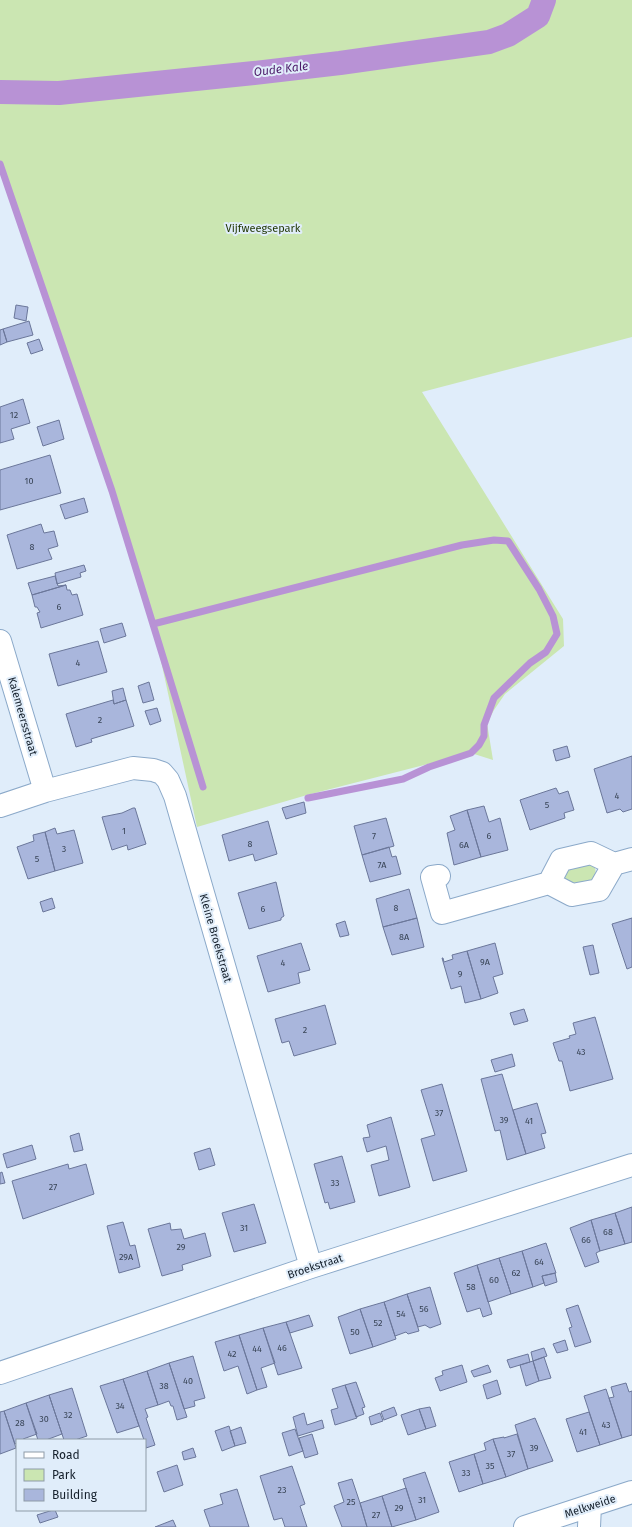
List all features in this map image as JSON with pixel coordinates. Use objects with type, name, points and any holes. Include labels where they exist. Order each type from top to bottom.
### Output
[{"type":"street","name":"Kalemeersstraat","points":[[0,640],[45,792]]},
{"type":"street","name":"Kleine Broekstraat","points":[[0,806],[133,768],[153,770],[162,774],[168,780],[176,796],[311,1266]]},
{"type":"street","points":[[439,876],[432,878],[442,913],[549,883],[572,895],[599,890],[623,861],[591,853],[561,860],[549,883]]},
{"type":"street","name":"Broekstraat","points":[[0,1373],[311,1266],[632,1165]]},
{"type":"street","name":"Melkweide","points":[[525,1527],[632,1492]]},
{"type":"street","points":[[590,1506],[590,1527]]},
{"type":"green space","name":"Vijfweegsepark","points":[[0,0],[632,0],[632,337],[422,392],[563,619],[564,646],[505,694],[487,723],[493,760],[471,753],[307,795],[197,827],[153,624],[112,491],[0,164]]},
{"type":"green space","points":[[592,863],[596,871],[593,880],[577,886],[567,883],[564,878],[564,870]]},
{"type":"building","points":[[16,305],[28,307],[26,321],[14,318]]},
{"type":"building","points":[[29,321],[33,335],[7,342],[3,329]]},
{"type":"building","points":[[3,329],[7,342],[0,345],[0,330]]},
{"type":"building","points":[[39,339],[43,350],[31,354],[27,343]]},
{"type":"building","points":[[23,399],[30,423],[11,429],[14,439],[0,443],[0,407]]},
{"type":"building","points":[[59,420],[64,439],[43,446],[37,427]]},
{"type":"building","points":[[50,455],[61,493],[0,510],[0,470]]},
{"type":"building","points":[[84,498],[88,512],[65,519],[60,505]]},
{"type":"building","points":[[41,524],[44,533],[54,531],[58,546],[48,549],[52,559],[17,569],[7,535]]},
{"type":"building","points":[[84,565],[86,571],[80,573],[81,577],[57,584],[55,573]]},
{"type":"building","points":[[55,576],[58,586],[66,585],[32,595],[28,583]]},
{"type":"building","points":[[66,585],[67,590],[70,590],[72,595],[77,594],[83,615],[41,628],[37,613],[40,612],[37,607],[35,607],[32,595]]},
{"type":"building","points":[[122,623],[126,636],[104,643],[100,629]]},
{"type":"building","points":[[98,641],[107,672],[58,686],[49,654]]},
{"type":"building","points":[[149,682],[154,700],[143,703],[138,686]]},
{"type":"building","points":[[123,688],[126,700],[114,704],[112,691]]},
{"type":"building","points":[[113,700],[114,704],[126,700],[134,726],[91,739],[92,742],[76,747],[66,714]]},
{"type":"building","points":[[157,708],[161,721],[150,725],[145,711]]},
{"type":"building","points":[[567,746],[570,757],[556,761],[553,750]]},
{"type":"building","points":[[632,756],[632,809],[623,812],[620,809],[607,813],[594,769]]},
{"type":"building","points":[[556,788],[559,794],[568,791],[574,810],[564,813],[565,818],[530,830],[520,800]]},
{"type":"building","points":[[304,802],[306,813],[286,819],[282,808]]},
{"type":"building","points":[[484,806],[489,822],[500,818],[508,850],[481,857],[467,810]]},
{"type":"building","points":[[135,808],[146,844],[128,850],[127,845],[112,850],[102,817],[122,813]]},
{"type":"building","points":[[467,810],[481,857],[454,865],[447,833],[455,830],[450,816]]},
{"type":"building","points":[[386,818],[394,846],[362,855],[354,826]]},
{"type":"building","points":[[268,821],[277,854],[255,861],[253,854],[229,861],[222,835]]},
{"type":"building","points":[[55,828],[57,834],[74,830],[83,863],[55,871],[45,832]]},
{"type":"building","points":[[45,832],[55,871],[28,879],[17,847],[34,841],[33,835]]},
{"type":"building","points":[[389,847],[392,857],[396,856],[401,874],[370,882],[362,855]]},
{"type":"building","points":[[276,882],[284,916],[281,920],[249,929],[238,893]]},
{"type":"building","points":[[409,889],[417,918],[383,927],[376,899]]},
{"type":"building","points":[[52,898],[55,908],[43,912],[40,902]]},
{"type":"building","points":[[417,918],[424,947],[392,955],[383,927]]},
{"type":"building","points":[[632,918],[632,967],[627,969],[612,924]]},
{"type":"building","points":[[345,921],[349,935],[340,937],[336,924]]},
{"type":"building","points":[[301,943],[310,970],[298,973],[300,983],[268,992],[257,956]]},
{"type":"building","points":[[495,943],[503,974],[493,977],[498,993],[481,999],[467,951]]},
{"type":"building","points":[[593,945],[599,973],[590,975],[583,947]]},
{"type":"building","points":[[467,951],[481,999],[465,1003],[461,986],[451,989],[442,958],[444,962],[453,959],[452,955]]},
{"type":"building","points":[[325,1005],[336,1044],[294,1056],[289,1041],[282,1043],[275,1019]]},
{"type":"building","points":[[524,1009],[528,1021],[514,1025],[510,1013]]},
{"type":"building","points":[[595,1017],[613,1079],[570,1091],[562,1061],[559,1061],[553,1043],[570,1038],[569,1036],[576,1034],[573,1023]]},
{"type":"building","points":[[512,1054],[515,1066],[495,1072],[491,1060]]},
{"type":"building","points":[[502,1074],[526,1154],[507,1160],[500,1130],[495,1131],[481,1079]]},
{"type":"building","points":[[442,1084],[467,1171],[433,1181],[421,1139],[435,1135],[421,1090]]},
{"type":"building","points":[[537,1103],[546,1133],[541,1134],[545,1148],[526,1154],[513,1110]]},
{"type":"building","points":[[391,1117],[410,1187],[379,1196],[371,1165],[389,1160],[386,1146],[367,1152],[363,1138],[370,1137],[367,1125]]},
{"type":"building","points":[[79,1133],[83,1150],[74,1152],[70,1136]]},
{"type":"building","points":[[32,1145],[36,1159],[7,1168],[3,1154]]},
{"type":"building","points":[[210,1148],[215,1165],[199,1170],[194,1153]]},
{"type":"building","points":[[342,1156],[355,1202],[330,1209],[328,1202],[325,1203],[314,1164]]},
{"type":"building","points":[[68,1164],[69,1169],[86,1164],[94,1194],[23,1219],[12,1181]]},
{"type":"building","points":[[2,1172],[5,1183],[0,1184],[0,1173]]},
{"type":"building","points":[[254,1204],[266,1243],[234,1252],[222,1213]]},
{"type":"building","points":[[632,1207],[632,1242],[625,1244],[615,1213]]},
{"type":"building","points":[[615,1213],[625,1244],[600,1251],[591,1220]]},
{"type":"building","points":[[591,1220],[600,1251],[596,1253],[599,1262],[585,1267],[570,1228]]},
{"type":"building","points":[[123,1222],[130,1246],[135,1245],[140,1267],[119,1273],[107,1226]]},
{"type":"building","points":[[170,1223],[171,1230],[181,1229],[184,1239],[205,1233],[211,1256],[182,1265],[183,1270],[162,1276],[148,1229]]},
{"type":"building","points":[[546,1243],[556,1273],[542,1276],[544,1283],[533,1287],[522,1251]]},
{"type":"building","points":[[522,1251],[533,1287],[511,1294],[499,1258]]},
{"type":"building","points":[[499,1258],[511,1294],[488,1302],[477,1265]]},
{"type":"building","points":[[477,1265],[492,1314],[483,1317],[480,1308],[467,1312],[454,1273]]},
{"type":"building","points":[[555,1273],[557,1282],[545,1286],[542,1276]]},
{"type":"building","points":[[430,1287],[441,1324],[430,1328],[425,1325],[418,1327],[407,1294]]},
{"type":"building","points":[[407,1294],[419,1331],[408,1334],[406,1332],[395,1336],[384,1302]]},
{"type":"building","points":[[384,1302],[396,1339],[373,1347],[360,1309]]},
{"type":"building","points":[[578,1305],[591,1342],[575,1347],[569,1328],[572,1327],[566,1309]]},
{"type":"building","points":[[360,1309],[373,1347],[350,1354],[338,1317]]},
{"type":"building","points":[[309,1315],[313,1326],[290,1333],[286,1322]]},
{"type":"building","points":[[286,1322],[302,1368],[278,1375],[263,1328]]},
{"type":"building","points":[[263,1328],[275,1363],[261,1368],[267,1387],[257,1390],[239,1335]]},
{"type":"building","points":[[239,1335],[257,1390],[247,1394],[238,1366],[224,1371],[215,1342]]},
{"type":"building","points":[[565,1340],[568,1350],[557,1353],[553,1344]]},
{"type":"building","points":[[544,1348],[547,1356],[533,1361],[531,1352]]},
{"type":"building","points":[[528,1354],[530,1362],[510,1368],[507,1360]]},
{"type":"building","points":[[193,1356],[205,1398],[194,1401],[195,1406],[184,1409],[169,1363]]},
{"type":"building","points":[[544,1357],[551,1378],[539,1381],[533,1361]]},
{"type":"building","points":[[533,1361],[539,1381],[526,1386],[520,1365]]},
{"type":"building","points":[[169,1363],[187,1417],[177,1420],[173,1406],[171,1406],[169,1401],[158,1405],[147,1371]]},
{"type":"building","points":[[462,1365],[467,1382],[440,1391],[435,1378],[443,1375],[442,1371]]},
{"type":"building","points":[[488,1365],[491,1372],[474,1377],[471,1371]]},
{"type":"building","points":[[147,1371],[158,1405],[145,1409],[148,1417],[146,1418],[155,1445],[146,1448],[146,1439],[144,1439],[123,1379]]},
{"type":"building","points":[[123,1379],[139,1426],[117,1433],[100,1386]]},
{"type":"building","points":[[497,1380],[501,1394],[487,1399],[483,1385]]},
{"type":"building","points":[[356,1382],[365,1407],[362,1408],[364,1414],[356,1417],[345,1385]]},
{"type":"building","points":[[626,1383],[629,1392],[632,1391],[632,1435],[622,1438],[609,1398],[614,1397],[611,1387]]},
{"type":"building","points":[[345,1385],[357,1418],[335,1425],[331,1410],[338,1408],[332,1389]]},
{"type":"building","points":[[72,1388],[87,1436],[78,1439],[64,1439],[49,1395]]},
{"type":"building","points":[[606,1389],[622,1438],[600,1445],[584,1396]]},
{"type":"building","points":[[49,1395],[62,1434],[49,1439],[38,1439],[26,1403]]},
{"type":"building","points":[[26,1403],[37,1434],[23,1439],[16,1439],[15,1444],[4,1411]]},
{"type":"building","points":[[394,1407],[397,1415],[384,1420],[381,1412]]},
{"type":"building","points":[[430,1407],[436,1426],[426,1429],[419,1409]]},
{"type":"building","points":[[419,1409],[426,1429],[408,1435],[401,1415]]},
{"type":"building","points":[[4,1411],[16,1448],[0,1454],[0,1412]]},
{"type":"building","points":[[589,1412],[600,1445],[577,1452],[566,1419]]},
{"type":"building","points":[[304,1413],[307,1425],[322,1420],[324,1428],[298,1436],[293,1417]]},
{"type":"building","points":[[380,1413],[383,1421],[371,1425],[369,1417]]},
{"type":"building","points":[[535,1418],[553,1461],[528,1469],[515,1425]]},
{"type":"building","points":[[229,1426],[235,1446],[222,1451],[215,1431]]},
{"type":"building","points":[[241,1427],[246,1443],[235,1446],[230,1431]]},
{"type":"building","points":[[295,1429],[303,1451],[289,1456],[282,1433]]},
{"type":"building","points":[[312,1434],[318,1454],[305,1458],[299,1438]]},
{"type":"building","points":[[517,1434],[528,1469],[506,1477],[493,1439],[504,1438]]},
{"type":"building","points":[[493,1439],[506,1477],[483,1484],[474,1454],[486,1450],[484,1443]]},
{"type":"building","points":[[193,1448],[196,1457],[184,1460],[182,1452]]},
{"type":"building","points":[[474,1454],[483,1484],[459,1492],[449,1462]]},
{"type":"building","points":[[177,1465],[183,1485],[164,1492],[157,1472]]},
{"type":"building","points":[[292,1466],[305,1504],[300,1506],[307,1527],[285,1527],[282,1518],[274,1520],[260,1476]]},
{"type":"building","points":[[425,1472],[439,1512],[416,1520],[403,1479]]},
{"type":"building","points":[[352,1479],[367,1527],[342,1527],[334,1506],[344,1502],[338,1483]]},
{"type":"building","points":[[406,1488],[416,1520],[392,1527],[382,1496]]},
{"type":"building","points":[[237,1489],[249,1527],[210,1527],[204,1510],[223,1504],[220,1494]]},
{"type":"building","points":[[382,1496],[392,1527],[367,1527],[360,1503]]},
{"type":"building","points":[[55,1511],[58,1517],[40,1523],[37,1515]]},
{"type":"building","points":[[173,1520],[176,1527],[155,1527]]},
{"type":"waterway","name":"Oude Kale","points":[[0,92],[59,93],[340,63],[489,42],[508,35],[538,16],[544,0]]},
{"type":"waterway","points":[[0,164],[112,491],[203,787]]},
{"type":"waterway","points":[[153,624],[462,545],[494,540],[508,541],[539,589],[553,616],[557,634],[546,652],[530,663],[494,698],[484,725],[484,736],[479,745],[471,753],[429,767],[403,779],[308,798]]}]
